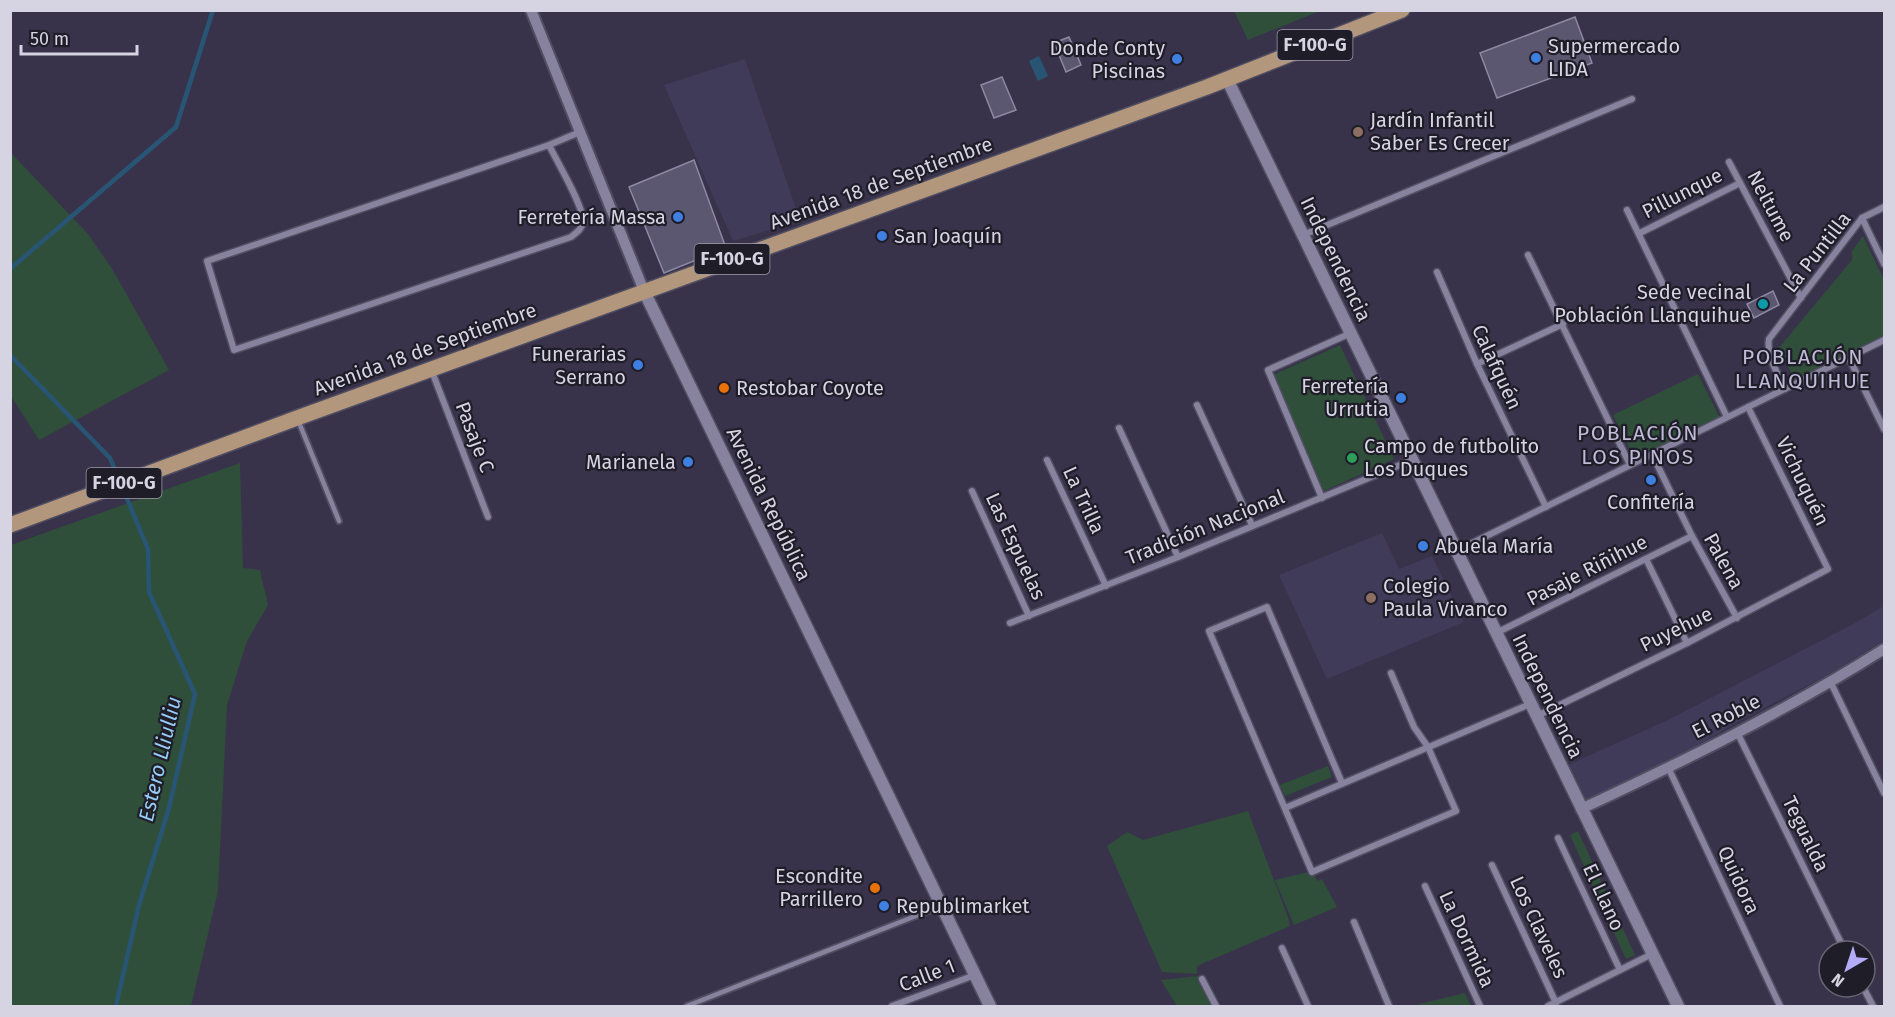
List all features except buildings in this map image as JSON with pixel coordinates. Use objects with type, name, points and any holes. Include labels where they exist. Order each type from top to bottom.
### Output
[{"type":"main road","name":"Avenida 18 de Septiembre","points":[[10,525],[1227,79],[1402,10]]},
{"type":"main road","name":"Independencia","points":[[1227,79],[1678,1006]]},
{"type":"main road","name":"Avenida República","points":[[645,291],[990,1006]]},
{"type":"street","name":"Avenida República","points":[[531,10],[645,291]]},
{"type":"street","points":[[1303,235],[1632,99]]},
{"type":"street","points":[[549,145],[584,217],[583,225],[571,237],[234,350],[207,261],[549,145],[580,132]]},
{"type":"street","name":"Neltume","points":[[1730,162],[1801,298]]},
{"type":"street","name":"Pillunque","points":[[1640,233],[1740,183]]},
{"type":"street","name":"La Puntilla","points":[[1785,389],[1768,347],[1769,339],[1862,218],[1884,207]]},
{"type":"street","points":[[1628,210],[1727,417]]},
{"type":"street","points":[[1862,218],[1884,264]]},
{"type":"street","points":[[1528,255],[1630,465]]},
{"type":"street","name":"Calafquén","points":[[1437,272],[1477,364],[1546,507]]},
{"type":"street","points":[[1477,364],[1563,324]]},
{"type":"street","points":[[1322,498],[1268,370],[1351,333]]},
{"type":"street","points":[[1456,551],[1884,340]]},
{"type":"street","points":[[1849,358],[1884,429]]},
{"type":"street","name":"Pasaje C","points":[[431,369],[488,516]]},
{"type":"street","points":[[1197,405],[1252,525]]},
{"type":"street","name":"Vichuquén","points":[[1748,407],[1828,569]]},
{"type":"street","points":[[1119,428],[1178,557]]},
{"type":"street","name":"Palena","points":[[1652,454],[1692,536],[1737,618]]},
{"type":"street","name":"La Trilla","points":[[1047,460],[1106,586]]},
{"type":"street","name":"Tradición Nacional","points":[[1010,623],[1178,557],[1412,460]]},
{"type":"street","name":"Las Espuelas","points":[[972,490],[1029,616]]},
{"type":"street","name":"Pasaje Riñihue","points":[[1496,633],[1692,536]]},
{"type":"street","points":[[1646,559],[1687,643]]},
{"type":"street","name":"Puyehue","points":[[1536,716],[1737,618],[1828,569]]},
{"type":"street","points":[[1342,783],[1267,607],[1209,631],[1312,872],[1456,811],[1428,747],[1414,727],[1391,673]]},
{"type":"street","name":"El Roble","points":[[1581,809],[1831,683],[1884,649]]},
{"type":"street","points":[[1831,683],[1884,793]]},
{"type":"street","points":[[1285,808],[1530,704]]},
{"type":"street","name":"Tegualda","points":[[1737,732],[1839,939]]},
{"type":"street","name":"Quidora","points":[[1668,766],[1780,1006]]},
{"type":"street","name":"El Llano","points":[[1558,838],[1620,970]]},
{"type":"street","name":"Los Claveles","points":[[1492,865],[1556,1003]]},
{"type":"street","name":"La Dormida","points":[[1425,886],[1480,1006]]},
{"type":"street","points":[[1354,922],[1389,1006]]},
{"type":"street","points":[[1282,948],[1308,1006]]},
{"type":"street","points":[[1548,1006],[1652,954]]},
{"type":"street","name":"Calle 1","points":[[892,1006],[975,975]]},
{"type":"street","points":[[1202,979],[1215,1006]]},
{"type":"lane","points":[[297,418],[339,521]]},
{"type":"lane","points":[[687,1006],[941,905]]},
{"type":"shaded area","points":[[745,59],[800,221],[733,241],[664,85]]},
{"type":"shaded area","name":"Colegio Paula Vivanco","points":[[1382,533],[1399,569],[1432,556],[1464,622],[1327,679],[1279,575]]},
{"type":"shaded area","points":[[1884,606],[1884,640],[1829,674],[1736,723],[1669,762],[1586,804],[1568,765],[1668,720]]},
{"type":"green space","points":[[1234,11],[1320,11],[1248,40]]},
{"type":"green space","points":[[11,153],[88,234],[114,272],[169,370],[39,440],[11,396]]},
{"type":"green space","points":[[1863,236],[1884,280],[1884,341],[1797,383],[1778,349],[1852,260],[1852,251]]},
{"type":"green space","points":[[1340,345],[1394,459],[1324,491],[1273,375]]},
{"type":"green space","points":[[1698,374],[1720,418],[1635,459],[1613,415]]},
{"type":"green space","points":[[240,463],[243,568],[260,570],[268,605],[247,641],[227,705],[218,891],[191,1006],[11,1006],[11,545]]},
{"type":"green space","points":[[1328,766],[1332,777],[1285,796],[1280,785]]},
{"type":"green space","points":[[1248,811],[1290,926],[1197,966],[1197,974],[1162,972],[1107,846],[1127,832],[1143,840]]},
{"type":"green space","points":[[1578,831],[1635,955],[1626,959],[1570,835]]},
{"type":"green space","points":[[1313,871],[1317,881],[1322,879],[1337,907],[1294,925],[1275,880]]},
{"type":"green space","points":[[1199,976],[1214,1006],[1177,1006],[1161,980]]},
{"type":"green space","points":[[1465,993],[1471,1006],[1411,1006]]},
{"type":"water","points":[[1039,56],[1048,76],[1038,81],[1029,61]]},
{"type":"waterway","points":[[10,269],[176,127],[213,10]]},
{"type":"waterway","name":"Estero Lliulliu","points":[[10,355],[110,458],[148,549],[149,592],[195,694],[169,808],[139,905],[116,1006]]},
{"type":"place","name":"Supermercado LIDA","points":[[1536,58]]},
{"type":"place","name":"Donde Conty Piscinas","points":[[1177,59]]},
{"type":"place","name":"Jardín Infantil Saber Es Crecer","points":[[1358,132]]},
{"type":"place","name":"Ferretería Massa","points":[[678,217]]},
{"type":"place","name":"San Joaquín","points":[[882,236]]},
{"type":"place","name":"Sede vecinal Población Llanquihue","points":[[1763,304]]},
{"type":"place","name":"Funerarias Serrano","points":[[638,365]]},
{"type":"place","name":"Restobar Coyote","points":[[724,388]]},
{"type":"place","name":"Ferretería Urrutia","points":[[1401,398]]},
{"type":"place","name":"Campo de futbolito Los Duques","points":[[1352,458]]},
{"type":"place","name":"Marianela","points":[[688,462]]},
{"type":"place","name":"Confitería","points":[[1651,480]]},
{"type":"place","name":"Abuela María","points":[[1423,546]]},
{"type":"place","name":"Colegio Paula Vivanco","points":[[1371,598]]},
{"type":"place","name":"Escondite Parrillero","points":[[875,888]]},
{"type":"place","name":"Republimarket","points":[[884,906]]},
{"type":"district","name":"POBLACIÓN LLANQUIHUE","points":[[1803,369]]},
{"type":"district","name":"POBLACIÓN LOS PINOS","points":[[1638,445]]}]
